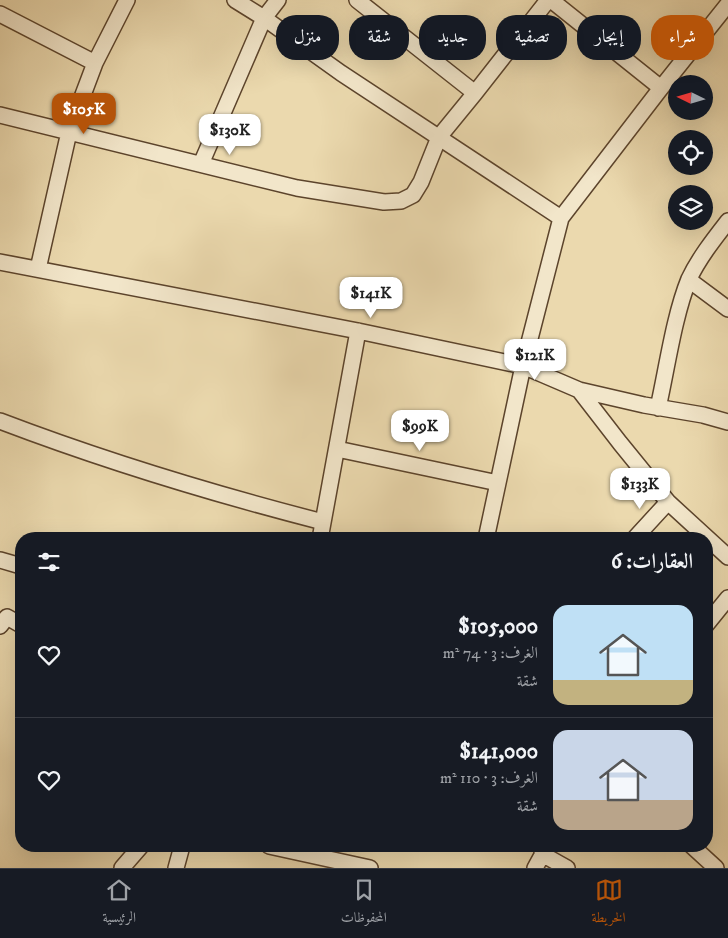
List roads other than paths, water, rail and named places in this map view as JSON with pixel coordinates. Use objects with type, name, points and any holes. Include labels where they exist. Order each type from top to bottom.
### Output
[{"type":"street","points":[[38,269],[69,132],[95,63],[127,0]]},
{"type":"street","points":[[235,0],[264,18],[341,73],[561,218]]},
{"type":"street","points":[[201,164],[264,18],[278,0]]},
{"type":"street","points":[[358,0],[476,93]]},
{"type":"street","points":[[0,115],[297,188],[384,202],[401,201],[413,195],[421,182],[439,137],[549,0],[661,88]]},
{"type":"street","points":[[488,532],[523,366],[561,218],[728,4]]},
{"type":"street","points":[[0,14],[95,63]]},
{"type":"street","points":[[658,408],[677,322],[689,280],[710,245],[728,221]]},
{"type":"street","points":[[0,262],[358,331],[523,366],[579,390],[658,408],[703,415],[728,422]]},
{"type":"street","points":[[689,280],[728,309]]},
{"type":"street","points":[[322,532],[358,331]]},
{"type":"street","points":[[579,390],[668,502],[701,532]]},
{"type":"street","points":[[0,421],[146,471],[253,504],[324,522]]},
{"type":"street","points":[[337,449],[498,483]]},
{"type":"street","points":[[640,532],[668,502]]},
{"type":"street","points":[[713,542],[728,556]]},
{"type":"street","points":[[0,560],[15,564]]},
{"type":"street","points":[[713,616],[728,598]]},
{"type":"street","points":[[2,618],[15,623]]},
{"type":"street","points":[[122,868],[136,852]]},
{"type":"street","points":[[176,868],[180,852]]},
{"type":"street","points":[[284,852],[305,861],[370,868]]},
{"type":"street","points":[[536,868],[543,852]]},
{"type":"street","points":[[547,852],[567,868]]},
{"type":"street","points":[[699,852],[716,868]]}]
